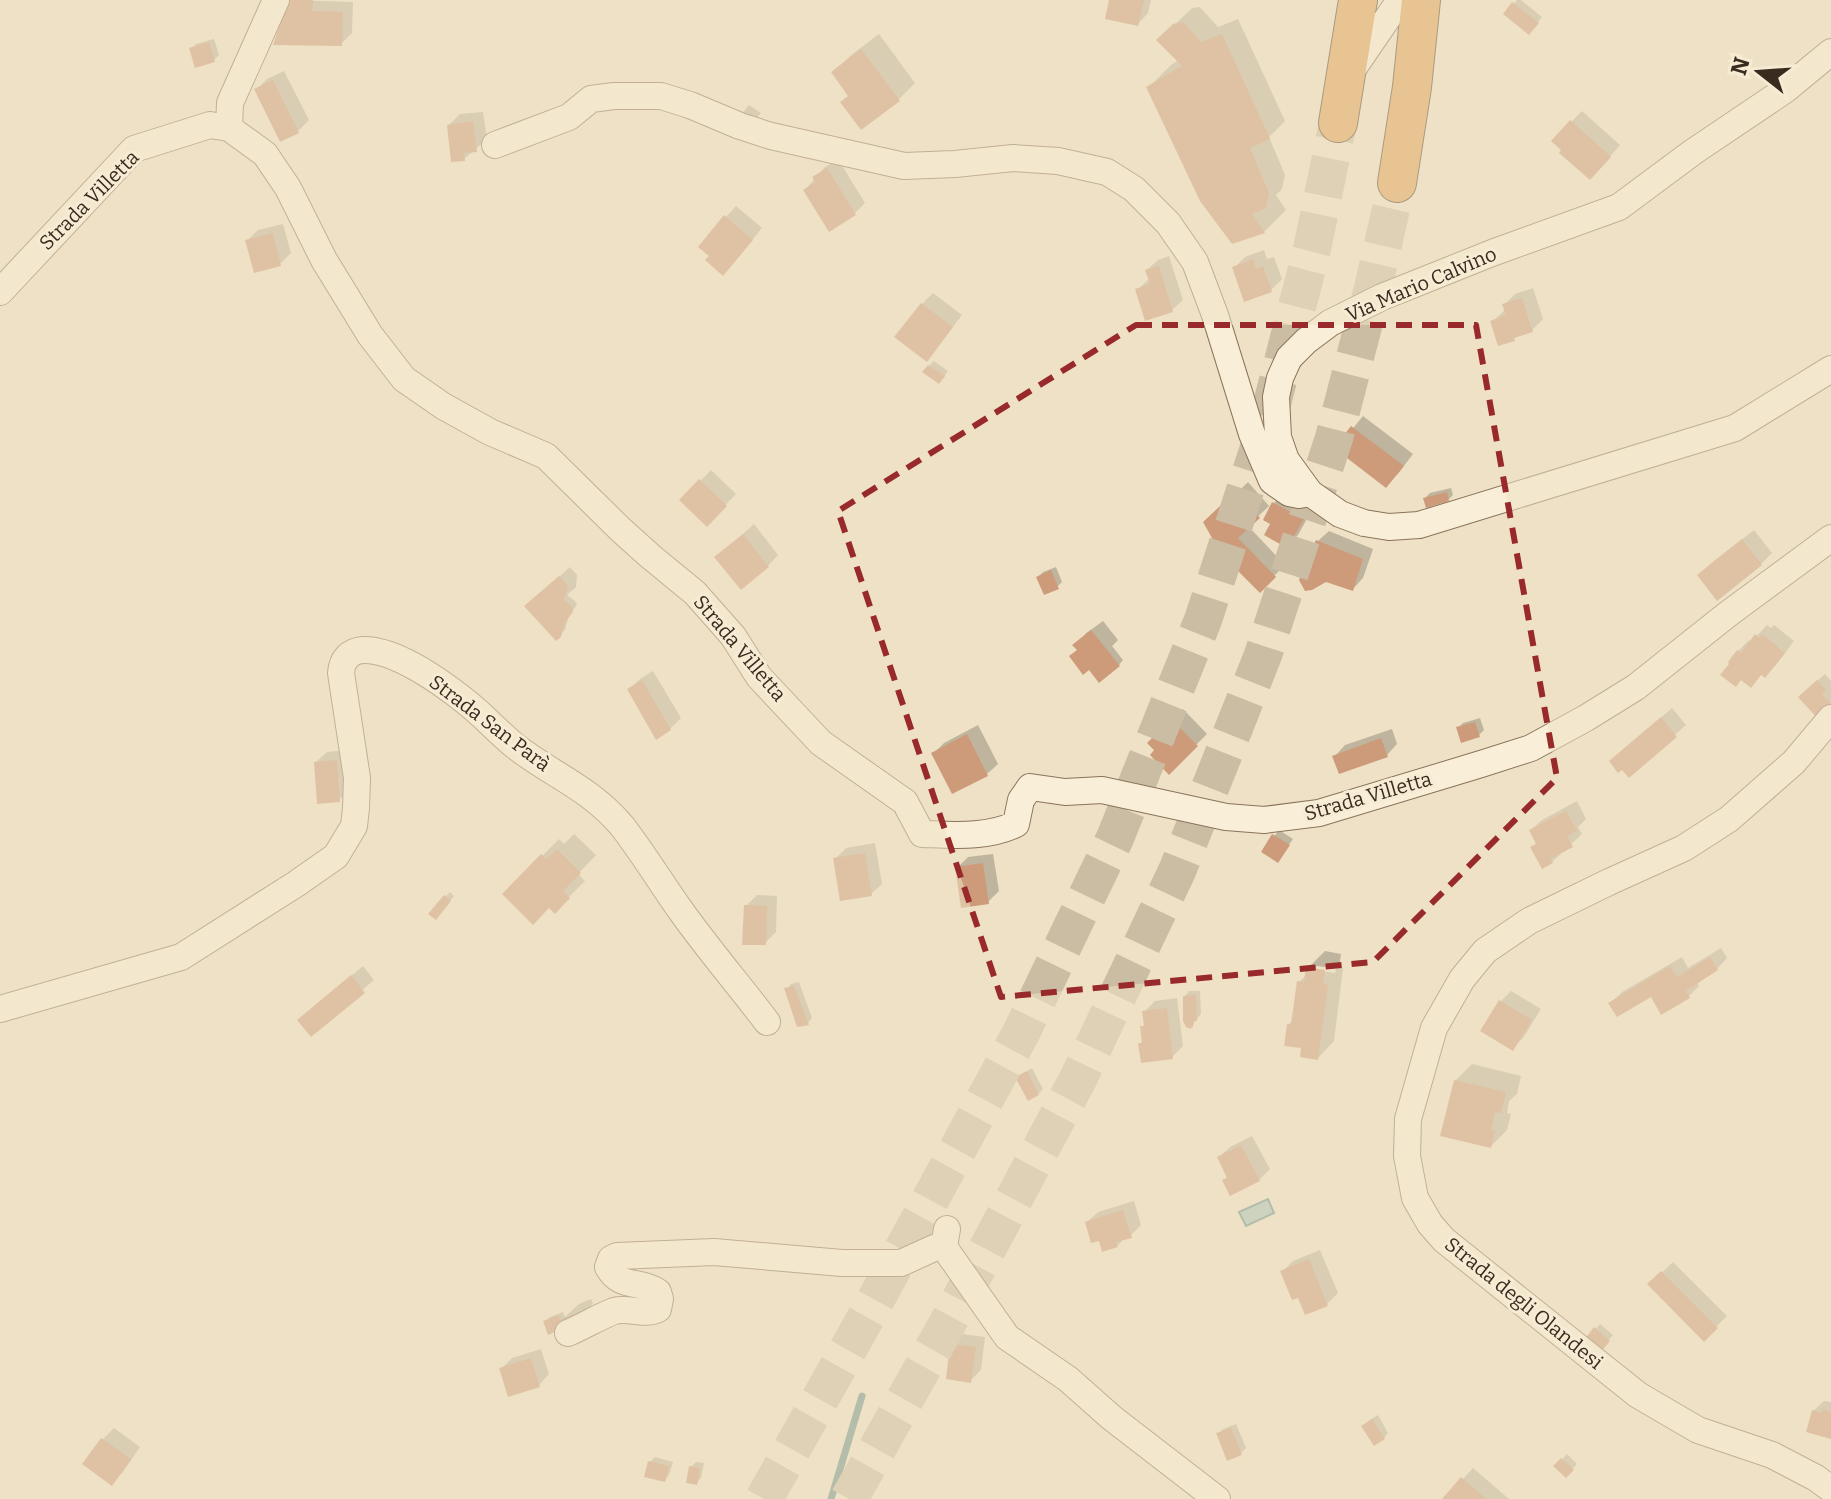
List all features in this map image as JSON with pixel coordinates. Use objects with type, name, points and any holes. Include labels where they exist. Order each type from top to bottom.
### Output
[{"type":"highway","points":[[1397,183],[1421,0]]},
{"type":"highway","points":[[1338,123],[1346,79],[1382,4]]},
{"type":"street","points":[[229,128],[230,103],[276,0]]},
{"type":"street","points":[[1382,4],[1412,87]]},
{"type":"street","name":"Via Mario Calvino","points":[[1831,52],[1785,90],[1619,207],[1382,297],[1330,323],[1289,358],[1276,397],[1278,437],[1286,460],[1310,493],[1340,514],[1364,523],[1389,527],[1419,525],[1735,428],[1831,369]]},
{"type":"street","points":[[495,145],[569,117],[591,99],[661,96],[771,136],[904,166],[1013,158],[1058,161],[1107,172],[1134,189],[1168,223],[1195,262],[1252,434],[1272,481],[1289,493],[1310,493]]},
{"type":"street","name":"Strada Villetta","points":[[0,292],[134,149],[210,125],[229,128],[265,154],[288,188],[324,260],[370,335],[404,379],[443,406],[490,432],[546,456],[620,529],[695,593],[733,636],[759,677],[821,743],[905,802],[922,834],[982,834],[1006,829],[1016,824],[1021,800],[1030,787],[1065,792],[1102,790],[1226,817],[1264,820],[1319,813],[1531,748],[1636,687],[1831,538]]},
{"type":"street","name":"Strada San Parà","points":[[0,1009],[181,957],[336,856],[354,826],[357,778],[342,663],[349,655],[366,650],[388,654],[408,663],[446,687],[516,747],[595,799],[622,826],[684,915],[767,1022]]},
{"type":"street","name":"Strada degli Olandesi","points":[[1831,718],[1794,762],[1729,819],[1684,848],[1529,921],[1485,951],[1462,979],[1434,1028],[1408,1119],[1407,1156],[1415,1198],[1430,1224],[1444,1240],[1638,1395],[1698,1430],[1772,1455],[1831,1489]]},
{"type":"street","points":[[568,1333],[613,1312],[650,1312],[658,1309],[658,1292],[650,1286],[623,1282],[611,1272],[608,1267],[611,1259],[617,1256],[714,1252],[842,1263],[901,1263],[934,1248],[945,1238],[1007,1337],[1068,1379],[1112,1418],[1217,1499]]},
{"type":"highlighted area","points":[[1136,325],[1476,325],[1557,778],[1373,962],[1001,997],[838,511]]},
{"type":"water","points":[[1268,1199],[1274,1213],[1246,1226],[1239,1212]]},
{"type":"building","points":[[288,0],[313,0],[312,11],[343,12],[342,46],[273,45]]},
{"type":"building","points":[[1109,0],[1144,0],[1138,26],[1105,19]]},
{"type":"building","points":[[1512,2],[1539,23],[1529,35],[1503,14]]},
{"type":"building","points":[[1183,22],[1201,42],[1222,34],[1270,139],[1250,148],[1269,193],[1266,208],[1252,214],[1265,233],[1232,244],[1200,201],[1146,87],[1182,66],[1156,40],[1173,24]]},
{"type":"building","points":[[209,42],[215,62],[195,68],[189,48]]},
{"type":"building","points":[[861,49],[900,101],[861,130],[840,102],[848,96],[831,72]]},
{"type":"building","points":[[273,80],[299,133],[280,142],[254,89]]},
{"type":"building","points":[[1570,120],[1611,157],[1590,180],[1559,153],[1561,150],[1551,141]]},
{"type":"building","points":[[473,121],[477,152],[464,153],[465,161],[451,162],[447,125]]},
{"type":"building","points":[[827,168],[856,215],[829,232],[803,190],[815,182],[812,177]]},
{"type":"building","points":[[724,215],[753,240],[723,276],[705,260],[709,256],[698,247]]},
{"type":"building","points":[[273,233],[281,266],[254,273],[245,240]]},
{"type":"building","points":[[1253,259],[1256,269],[1263,266],[1272,292],[1244,302],[1232,267]]},
{"type":"building","points":[[1159,266],[1173,312],[1145,321],[1135,289],[1150,284],[1145,270]]},
{"type":"building","points":[[1522,298],[1533,332],[1498,346],[1490,321],[1506,315],[1502,304]]},
{"type":"building","points":[[921,303],[953,327],[927,362],[894,337]]},
{"type":"building","points":[[928,365],[945,376],[939,384],[922,372]]},
{"type":"building","points":[[1351,426],[1404,466],[1386,488],[1334,448]]},
{"type":"building","points":[[699,479],[727,506],[707,527],[679,500]]},
{"type":"building","points":[[1236,491],[1260,518],[1238,538],[1276,577],[1260,593],[1221,554],[1203,522]]},
{"type":"building","points":[[1447,492],[1449,501],[1426,508],[1423,498]]},
{"type":"building","points":[[1272,502],[1304,519],[1287,548],[1264,535],[1270,524],[1263,520]]},
{"type":"building","points":[[743,534],[769,567],[741,590],[714,557]]},
{"type":"building","points":[[1742,539],[1762,565],[1717,601],[1697,575]]},
{"type":"building","points":[[1316,540],[1363,559],[1353,591],[1326,582],[1305,591],[1299,580]]},
{"type":"building","points":[[1051,570],[1059,589],[1044,595],[1036,577]]},
{"type":"building","points":[[559,576],[568,586],[564,601],[571,605],[573,612],[556,641],[524,606]]},
{"type":"building","points":[[1091,630],[1120,666],[1099,683],[1089,670],[1083,675],[1069,656],[1077,650],[1072,645]]},
{"type":"building","points":[[1755,634],[1759,638],[1762,634],[1785,653],[1765,678],[1761,675],[1751,688],[1741,680],[1736,687],[1720,675],[1737,650],[1741,653]]},
{"type":"building","points":[[642,680],[671,730],[656,740],[627,689]]},
{"type":"building","points":[[1817,680],[1826,690],[1822,694],[1831,704],[1831,712],[1820,721],[1798,697]]},
{"type":"building","points":[[1661,717],[1677,737],[1629,778],[1622,770],[1618,773],[1609,761]]},
{"type":"building","points":[[1171,719],[1198,746],[1169,775],[1150,755],[1154,750],[1147,743]]},
{"type":"building","points":[[1475,722],[1480,737],[1461,743],[1456,727]]},
{"type":"building","points":[[967,734],[988,776],[952,794],[931,753]]},
{"type":"building","points":[[1381,738],[1388,757],[1339,774],[1332,756]]},
{"type":"building","points":[[337,760],[340,802],[317,804],[314,762]]},
{"type":"building","points":[[1566,811],[1577,831],[1567,836],[1573,847],[1550,859],[1553,863],[1542,869],[1530,847],[1536,844],[1529,830]]},
{"type":"building","points":[[1272,834],[1290,845],[1278,863],[1261,852]]},
{"type":"building","points":[[557,849],[581,873],[563,891],[570,898],[555,914],[549,908],[533,925],[502,894],[541,854],[546,859]]},
{"type":"building","points":[[865,853],[872,896],[840,901],[833,858]]},
{"type":"building","points":[[983,863],[989,904],[961,908],[955,867]]},
{"type":"building","points":[[444,895],[451,901],[436,920],[428,914]]},
{"type":"building","points":[[744,905],[767,906],[766,945],[742,945]]},
{"type":"building","points":[[1710,957],[1718,970],[1686,991],[1690,998],[1661,1015],[1651,997],[1617,1017],[1608,1003],[1670,966],[1677,977]]},
{"type":"building","points":[[1306,967],[1325,970],[1323,984],[1328,985],[1318,1060],[1300,1057],[1301,1048],[1284,1046],[1287,1024],[1291,1024],[1297,981],[1304,982]]},
{"type":"building","points":[[351,975],[365,993],[311,1037],[297,1020]]},
{"type":"building","points":[[794,986],[809,1025],[797,1027],[784,988]]},
{"type":"building","points":[[1196,995],[1197,1021],[1190,1029],[1183,1021],[1183,996]]},
{"type":"building","points":[[1499,1000],[1532,1020],[1513,1051],[1480,1031]]},
{"type":"building","points":[[1167,1008],[1173,1059],[1141,1063],[1138,1043],[1142,1043],[1142,1011]]},
{"type":"building","points":[[1027,1071],[1039,1095],[1028,1101],[1015,1077]]},
{"type":"building","points":[[1454,1080],[1506,1092],[1501,1113],[1495,1112],[1491,1148],[1440,1136]]},
{"type":"building","points":[[1241,1145],[1260,1181],[1230,1196],[1222,1180],[1227,1178],[1217,1157]]},
{"type":"building","points":[[1123,1210],[1132,1238],[1116,1242],[1118,1247],[1102,1252],[1099,1241],[1091,1243],[1085,1222]]},
{"type":"building","points":[[1309,1259],[1328,1306],[1305,1315],[1298,1298],[1292,1300],[1280,1271]]},
{"type":"building","points":[[1661,1271],[1718,1328],[1704,1342],[1647,1284]]},
{"type":"building","points":[[575,1314],[577,1322],[548,1335],[543,1321],[559,1315],[560,1320]]},
{"type":"building","points":[[1594,1327],[1610,1341],[1600,1353],[1584,1340]]},
{"type":"building","points":[[950,1344],[976,1347],[971,1383],[946,1379]]},
{"type":"building","points":[[531,1358],[540,1387],[508,1397],[499,1368]]},
{"type":"building","points":[[1823,1409],[1831,1412],[1831,1439],[1806,1432],[1812,1410],[1822,1413]]},
{"type":"building","points":[[1372,1419],[1385,1439],[1374,1446],[1361,1426]]},
{"type":"building","points":[[1231,1428],[1242,1455],[1227,1461],[1216,1433]]},
{"type":"building","points":[[101,1438],[131,1459],[112,1486],[82,1464]]},
{"type":"building","points":[[1561,1458],[1574,1470],[1566,1478],[1553,1466]]},
{"type":"building","points":[[648,1461],[669,1466],[665,1482],[644,1477]]},
{"type":"building","points":[[689,1466],[700,1468],[697,1485],[686,1483]]},
{"type":"building","points":[[1461,1477],[1486,1499],[1442,1499]]},
{"type":"waterway","points":[[831,1499],[862,1396]]},
{"type":"tunnel","points":[[764,1499],[1021,1033],[1115,838],[1203,620],[1267,423],[1312,249],[1338,123]]},
{"type":"tunnel","points":[[849,1499],[945,1328],[1078,1079],[1177,871],[1263,655],[1334,438],[1397,183]]}]
